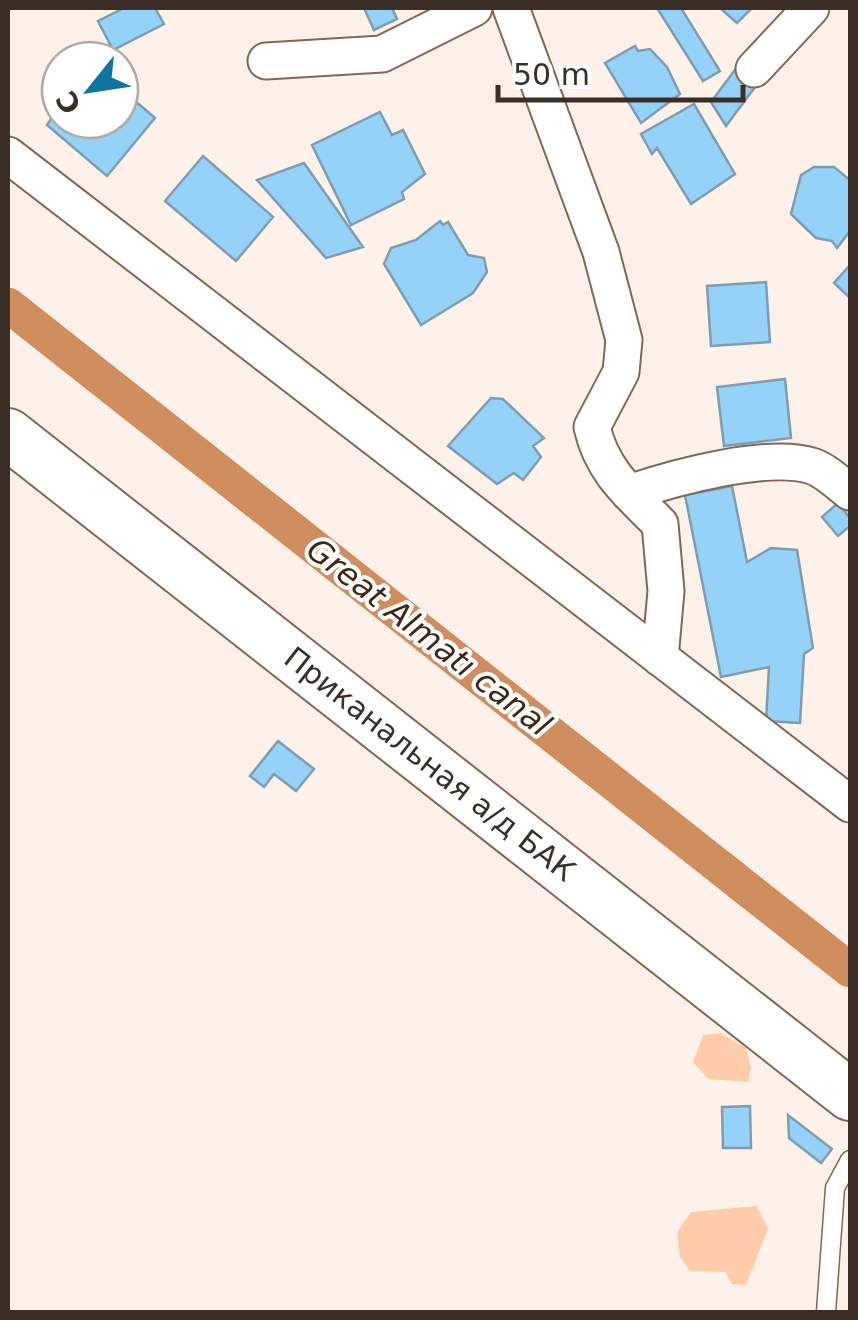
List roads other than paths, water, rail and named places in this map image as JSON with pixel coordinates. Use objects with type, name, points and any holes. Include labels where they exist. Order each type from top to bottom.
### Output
[{"type":"main road","name":"Приканальная а/д БАК","points":[[8,434],[850,1095]]},
{"type":"street","points":[[266,60],[382,54],[474,8]]},
{"type":"street","points":[[511,8],[602,252],[624,340],[621,372],[592,427],[598,454],[613,479],[660,524],[666,591],[660,658]]},
{"type":"street","points":[[754,69],[811,8]]},
{"type":"street","points":[[8,154],[850,804]]},
{"type":"street","points":[[629,493],[680,476],[790,463],[815,466],[850,492]]},
{"type":"lane","points":[[826,1312],[834,1188],[850,1160]]},
{"type":"waterway","name":"Great Almatı canal","points":[[8,305],[850,970]]}]
